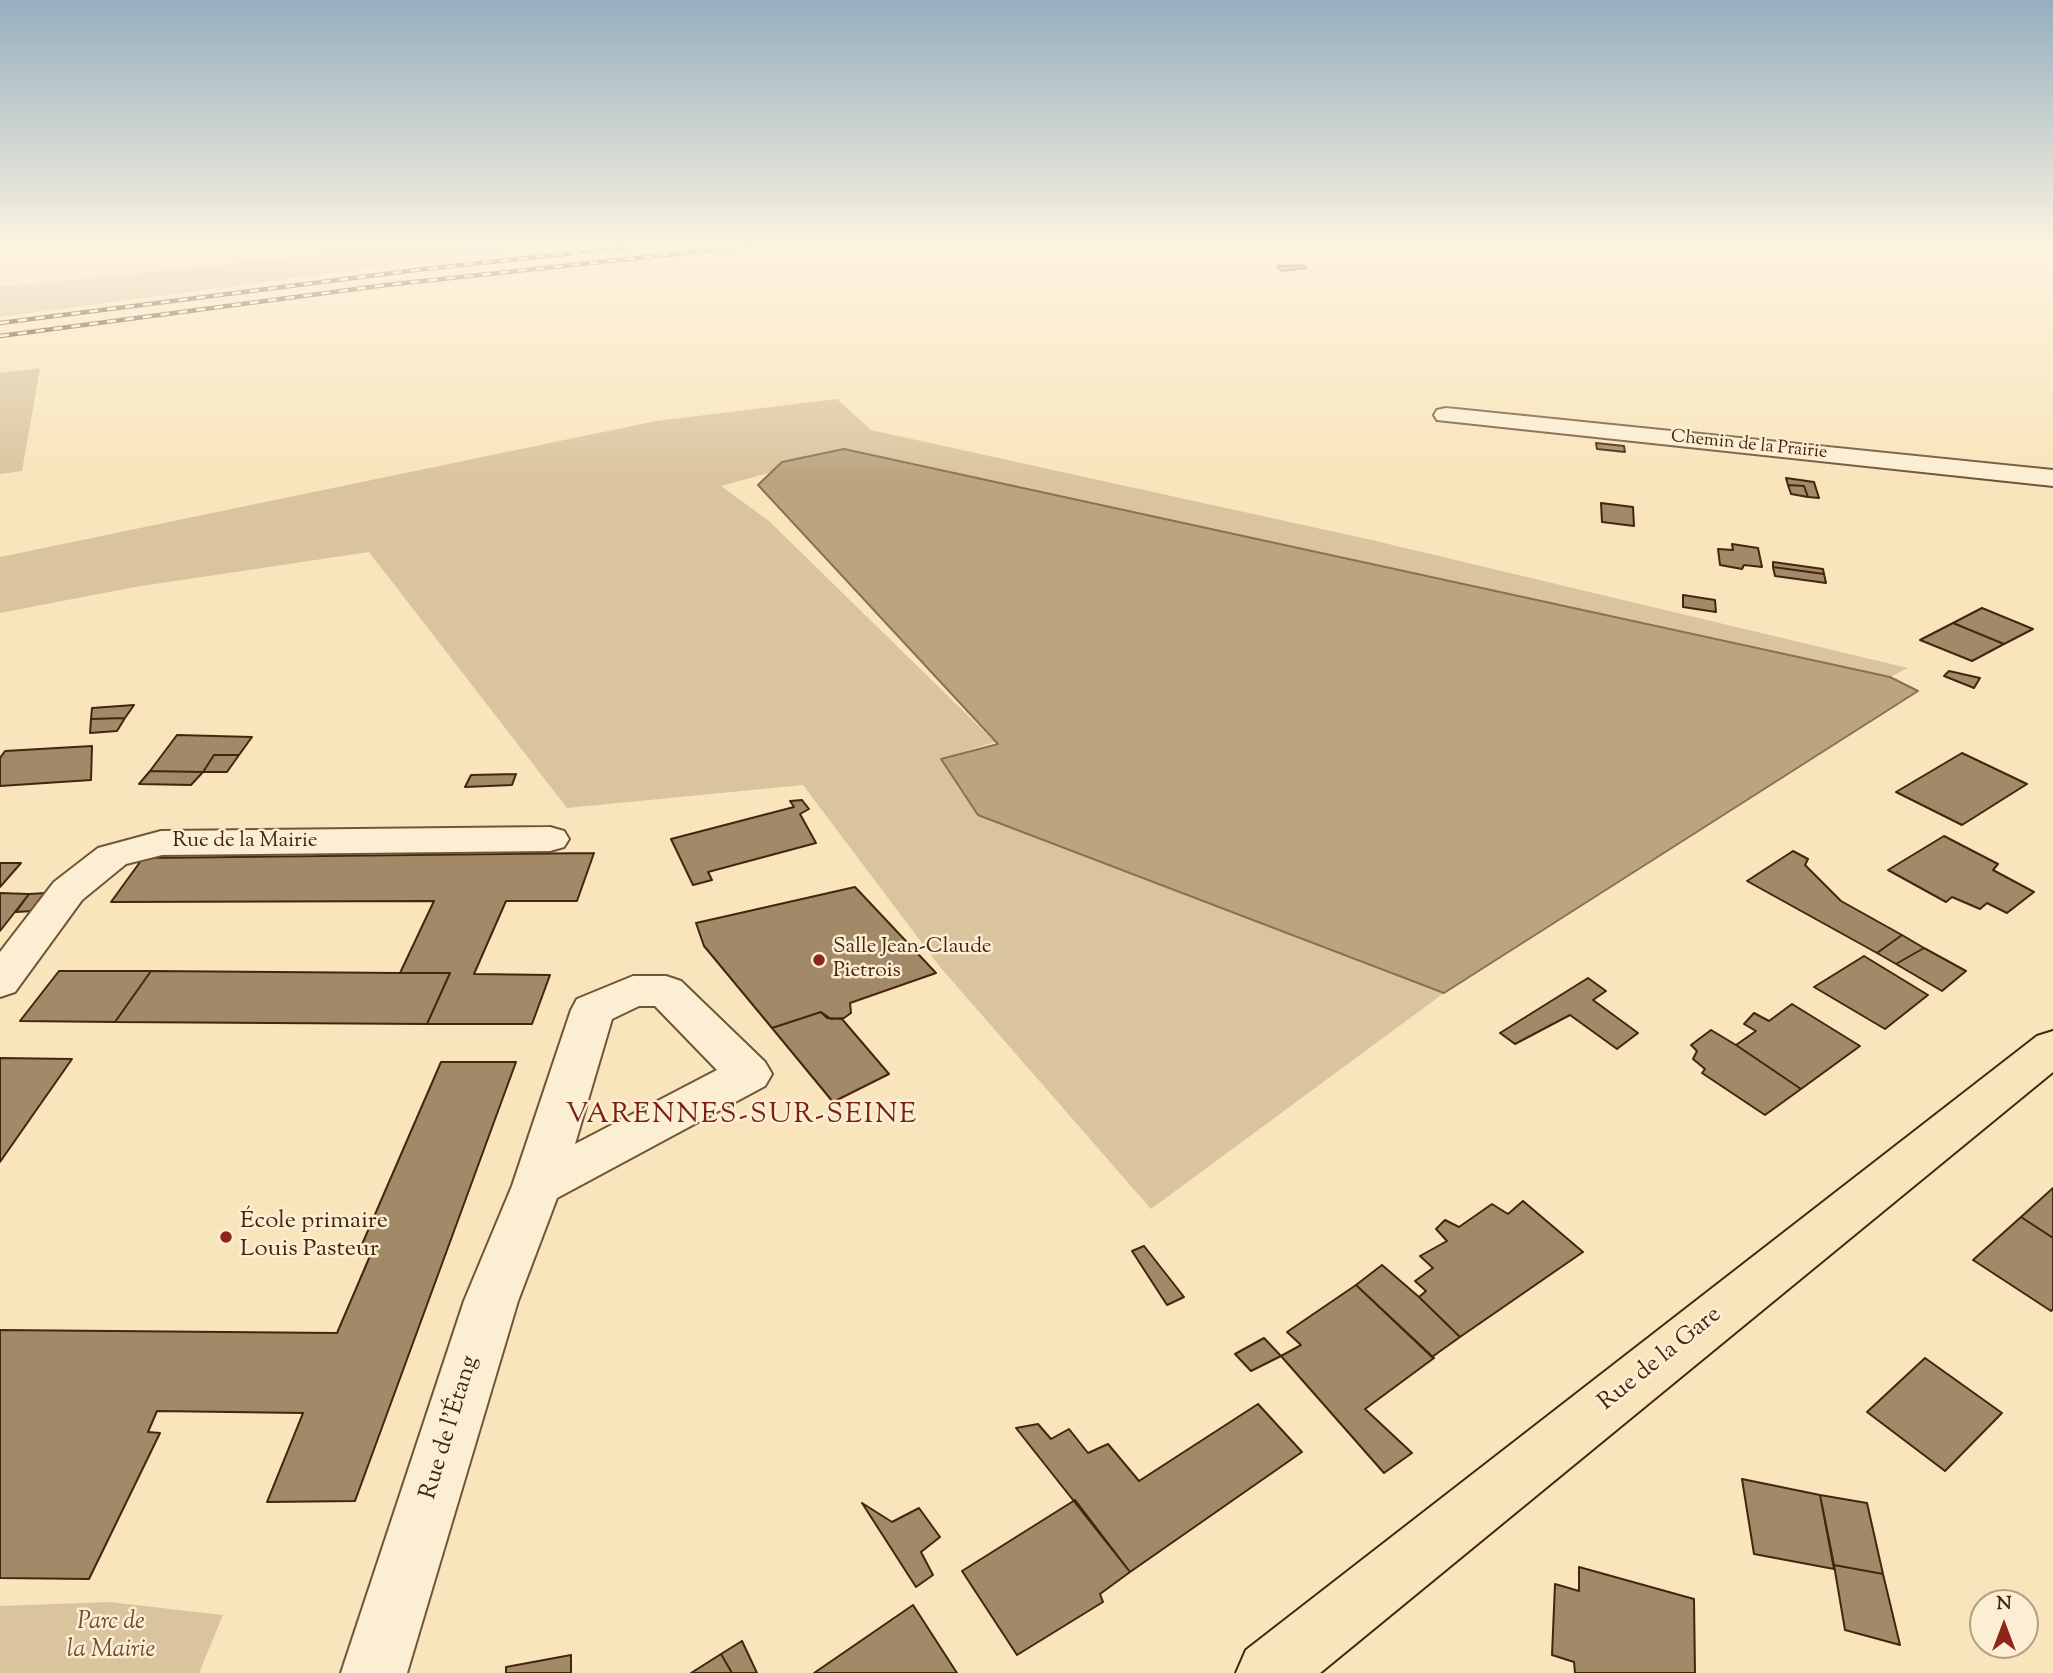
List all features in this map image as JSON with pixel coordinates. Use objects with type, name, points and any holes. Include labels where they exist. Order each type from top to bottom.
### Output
[{"type":"main road","name":"Rue de la Gare","points":[[1269,1673],[2053,1047]]},
{"type":"street","name":"Chemin de la Prairie","points":[[1446,415],[2053,478]]},
{"type":"street","name":"Rue de la Mairie","points":[[0,982],[68,891],[111,856],[149,846],[162,843],[550,839]]},
{"type":"street","name":"Rue de l'Étang","points":[[374,1673],[491,1301],[537,1186],[593,1010],[633,991],[666,991],[750,1074],[537,1186]]},
{"type":"green space","points":[[40,368],[22,471],[0,474],[0,373]]},
{"type":"green space","points":[[837,399],[871,430],[1376,541],[1908,668],[1890,677],[852,450],[721,486],[769,521],[995,742],[941,759],[979,815],[1444,993],[1151,1209],[940,967],[803,785],[567,808],[369,552],[135,587],[0,613],[0,557],[656,421]]},
{"type":"green space","name":"Parc de la Mairie","points":[[109,1602],[223,1615],[199,1673],[0,1673],[0,1606]]},
{"type":"shaded area","points":[[844,449],[1890,677],[1918,691],[1444,993],[978,815],[941,759],[998,744],[758,485],[782,462]]},
{"type":"building","points":[[1596,443],[1624,446],[1625,452],[1597,449]]},
{"type":"building","points":[[1786,478],[1814,482],[1819,498],[1808,497],[1804,486],[1788,485]]},
{"type":"building","points":[[1788,485],[1804,486],[1808,497],[1791,494]]},
{"type":"building","points":[[1601,503],[1633,507],[1634,526],[1602,522]]},
{"type":"building","points":[[1732,544],[1758,548],[1762,567],[1744,565],[1742,569],[1720,565],[1718,549],[1733,550]]},
{"type":"building","points":[[1773,562],[1823,569],[1824,574],[1773,567]]},
{"type":"building","points":[[1773,567],[1824,574],[1826,583],[1775,576]]},
{"type":"building","points":[[1683,595],[1715,600],[1716,612],[1683,607]]},
{"type":"building","points":[[1982,608],[2033,629],[2004,644],[1953,623]]},
{"type":"building","points":[[1953,623],[2004,644],[1972,661],[1920,640]]},
{"type":"building","points":[[1949,671],[1980,678],[1974,688],[1944,676]]},
{"type":"building","points":[[134,705],[125,718],[91,719],[92,708]]},
{"type":"building","points":[[125,718],[117,731],[90,733],[91,719]]},
{"type":"building","points":[[177,735],[252,737],[239,755],[214,755],[203,772],[150,771]]},
{"type":"building","points":[[92,746],[91,780],[0,786],[0,758],[5,751]]},
{"type":"building","points":[[1962,753],[2027,784],[1962,825],[1896,792]]},
{"type":"building","points":[[214,755],[239,755],[227,772],[203,772]]},
{"type":"building","points":[[150,771],[203,772],[191,785],[139,784]]},
{"type":"building","points":[[516,774],[512,785],[465,787],[471,775]]},
{"type":"building","points":[[802,800],[809,809],[800,814],[816,843],[708,872],[712,880],[693,885],[671,839],[794,807],[790,801]]},
{"type":"building","points":[[1944,836],[1998,864],[1993,870],[2034,892],[2007,913],[1987,903],[1980,909],[1952,897],[1946,902],[1888,870]]},
{"type":"building","points":[[1793,851],[1808,859],[1805,865],[1841,901],[1902,935],[1877,953],[1747,881]]},
{"type":"building","points":[[594,853],[577,901],[506,901],[474,974],[550,975],[532,1024],[427,1024],[450,973],[400,973],[434,901],[111,902],[143,858]]},
{"type":"building","points":[[0,863],[21,863],[0,887]]},
{"type":"building","name":"Salle Jean-Claude Pietrois","points":[[855,887],[936,973],[850,1003],[851,1013],[844,1018],[831,1019],[821,1012],[772,1028],[704,946],[696,923]]},
{"type":"building","points":[[0,893],[29,894],[0,931]]},
{"type":"building","points":[[46,893],[33,911],[16,912],[29,894]]},
{"type":"building","points":[[1902,935],[1924,948],[1896,964],[1877,953]]},
{"type":"building","points":[[1924,948],[1966,971],[1942,991],[1896,964]]},
{"type":"building","points":[[1864,956],[1928,995],[1885,1029],[1814,987]]},
{"type":"building","points":[[59,971],[151,971],[115,1022],[20,1021]]},
{"type":"building","points":[[151,971],[450,973],[427,1024],[115,1022]]},
{"type":"building","points":[[1588,978],[1606,991],[1593,1000],[1638,1033],[1617,1049],[1570,1015],[1515,1044],[1500,1033]]},
{"type":"building","points":[[1792,1004],[1860,1046],[1801,1089],[1736,1045],[1756,1031],[1744,1024],[1754,1013],[1769,1021]]},
{"type":"building","points":[[821,1012],[827,1018],[842,1019],[889,1074],[833,1102],[772,1028]]},
{"type":"building","points":[[1711,1030],[1801,1089],[1765,1115],[1702,1073],[1705,1069],[1693,1059],[1697,1051],[1691,1045]]},
{"type":"building","points":[[0,1058],[72,1059],[0,1162]]},
{"type":"building","points":[[441,1062],[516,1062],[355,1501],[267,1502],[303,1413],[157,1411],[148,1432],[160,1433],[89,1579],[0,1578],[0,1330],[337,1333],[373,1249],[360,1249]]},
{"type":"building","points":[[2053,1188],[2053,1238],[2021,1217]]},
{"type":"building","points":[[1523,1201],[1583,1252],[1460,1337],[1419,1297],[1426,1291],[1415,1281],[1433,1268],[1420,1256],[1447,1241],[1436,1229],[1445,1220],[1459,1227],[1492,1204],[1508,1214]]},
{"type":"building","points":[[2021,1217],[2053,1238],[2051,1311],[1973,1260]]},
{"type":"building","points":[[1144,1246],[1184,1297],[1167,1305],[1132,1251]]},
{"type":"building","points":[[1382,1265],[1460,1337],[1432,1357],[1356,1285]]},
{"type":"building","points":[[1356,1285],[1434,1358],[1365,1409],[1412,1453],[1384,1473],[1281,1356],[1301,1345],[1287,1332]]},
{"type":"building","points":[[1264,1338],[1281,1356],[1251,1371],[1235,1354]]},
{"type":"building","points":[[1925,1358],[2002,1413],[1945,1471],[1867,1412]]},
{"type":"building","points":[[1258,1404],[1302,1452],[1130,1572],[1016,1428],[1038,1424],[1051,1439],[1069,1429],[1088,1453],[1108,1444],[1139,1481]]},
{"type":"building","points":[[1742,1479],[1820,1495],[1834,1569],[1754,1554]]},
{"type":"building","points":[[1820,1495],[1867,1503],[1883,1574],[1834,1565]]},
{"type":"building","points":[[1075,1500],[1130,1572],[1100,1594],[1103,1602],[1017,1655],[962,1571]]},
{"type":"building","points":[[862,1503],[892,1522],[919,1508],[940,1537],[921,1552],[933,1575],[916,1587]]},
{"type":"building","points":[[1834,1565],[1883,1574],[1900,1645],[1845,1630]]},
{"type":"building","points":[[1579,1567],[1694,1599],[1695,1673],[1575,1673],[1574,1662],[1552,1655],[1555,1584],[1579,1591]]},
{"type":"building","points":[[913,1605],[957,1673],[814,1673]]},
{"type":"building","points":[[742,1641],[757,1673],[732,1673],[721,1654]]},
{"type":"building","points":[[721,1654],[732,1673],[691,1673]]},
{"type":"building","points":[[571,1655],[571,1673],[506,1673],[506,1667]]},
{"type":"railway","points":[[0,336],[90,324]]},
{"type":"place","name":"Salle Jean-Claude Pietrois","points":[[819,960]]},
{"type":"place","name":"École primaire Louis Pasteur","points":[[226,1237]]},
{"type":"district","name":"VARENNES-SUR-SEINE","points":[[742,1117]]}]
